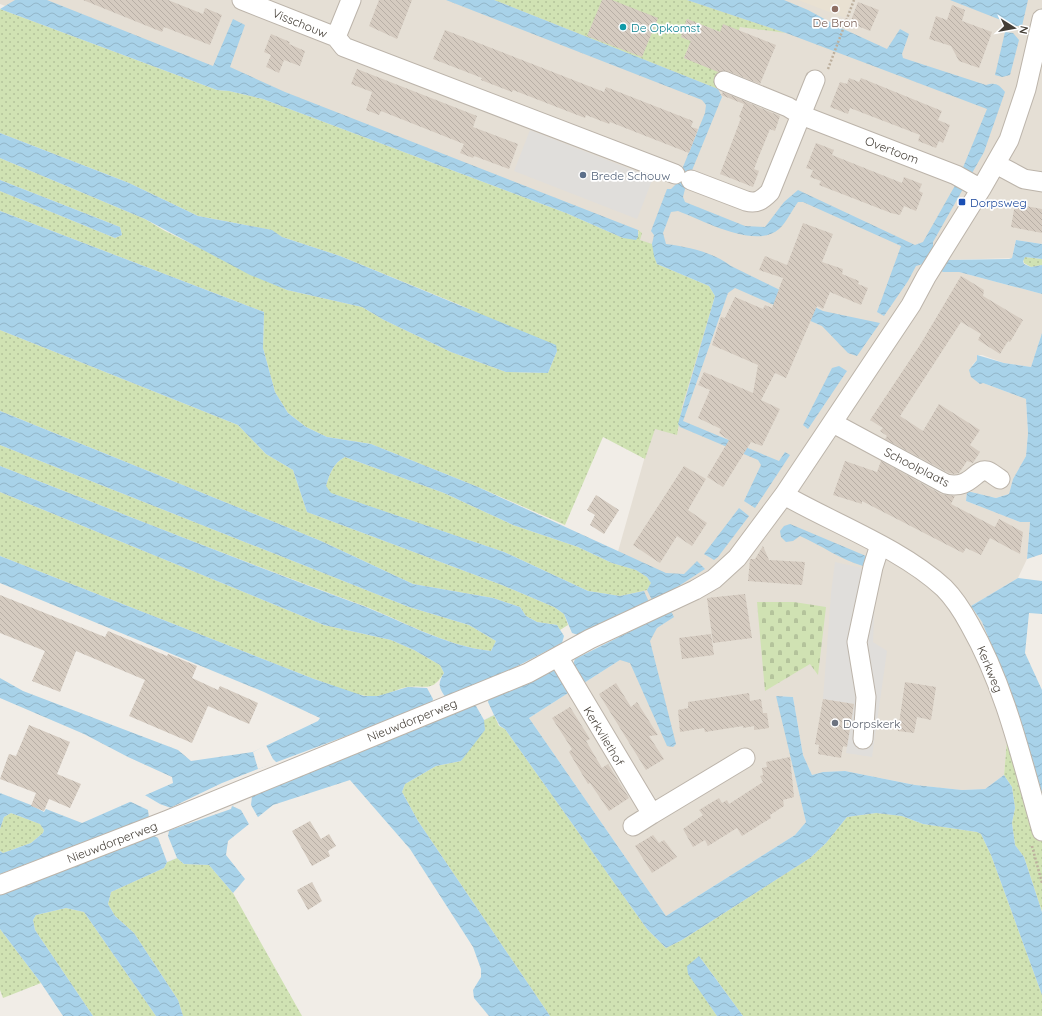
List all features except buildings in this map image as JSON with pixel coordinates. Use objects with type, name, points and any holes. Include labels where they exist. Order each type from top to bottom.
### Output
[{"type":"street","name":"Visschouw","points":[[242,0],[336,37]]},
{"type":"street","points":[[351,0],[336,37],[344,46],[754,203],[762,200],[770,192],[815,80]]},
{"type":"street","points":[[784,495],[911,305],[926,277],[944,249],[969,182],[996,164],[1009,140],[1020,110],[1042,19]]},
{"type":"street","name":"Overtoom","points":[[724,81],[788,107],[801,115],[969,182]]},
{"type":"street","points":[[996,164],[1024,179],[1042,182]]},
{"type":"street","name":"Schoolplaats","points":[[833,423],[946,484],[954,486],[964,485],[980,471],[986,471],[1000,479]]},
{"type":"street","name":"Kerkweg","points":[[784,495],[880,545],[907,561],[954,598],[970,625],[993,670],[1042,831]]},
{"type":"street","name":"Nieuwdorperweg","points":[[0,884],[168,820],[528,673],[590,640],[695,590],[714,579],[737,558],[784,495]]},
{"type":"street","points":[[863,739],[866,697],[857,642],[872,567],[880,545]]},
{"type":"street","name":"Kerkvliethof","points":[[558,657],[652,814]]},
{"type":"street","points":[[633,826],[746,758]]},
{"type":"path","points":[[832,58],[854,0]]},
{"type":"shaded area","points":[[0,0],[1042,0],[1042,244],[1016,240],[1012,258],[951,260],[943,272],[959,272],[1042,294],[1042,333],[1031,367],[1004,363],[982,355],[977,355],[977,360],[972,365],[980,383],[1026,399],[1028,433],[1026,456],[1013,479],[1009,494],[996,498],[967,491],[966,501],[1020,522],[1030,522],[1027,559],[1018,578],[971,606],[982,622],[1011,693],[1004,775],[985,789],[962,790],[915,785],[845,771],[823,772],[812,775],[803,755],[793,697],[777,696],[806,822],[795,835],[666,916],[529,718],[620,660],[617,555],[655,421],[727,276],[282,97],[14,9],[0,4]]},
{"type":"shaded area","name":"De Bron","points":[[798,0],[852,0],[845,18]]},
{"type":"shaded area","name":"Brede Schouw","points":[[530,130],[653,178],[637,219],[514,171]]},
{"type":"shaded area","points":[[835,562],[866,569],[875,594],[873,642],[887,651],[872,757],[846,753],[854,704],[823,699],[831,593]]},
{"type":"green space","points":[[494,0],[687,0],[786,33],[740,27],[739,30],[720,32],[687,19],[681,37],[691,41],[684,58],[723,73],[718,89]]},
{"type":"green space","points":[[0,9],[217,90],[229,91],[263,99],[566,213],[623,238],[639,234],[638,230],[642,233],[640,240],[652,244],[657,264],[709,286],[715,296],[682,407],[677,435],[655,429],[645,459],[603,437],[565,525],[478,487],[371,444],[327,437],[306,427],[288,413],[275,392],[263,348],[264,312],[0,211],[0,191],[115,238],[122,235],[120,227],[0,180],[0,158],[145,219],[165,231],[287,290],[362,307],[384,320],[451,352],[506,372],[548,373],[557,351],[460,305],[340,256],[282,237],[271,230],[198,216],[129,183],[0,133]]},
{"type":"green space","points":[[1025,257],[1042,259],[1042,265],[1031,267],[1024,263],[1023,259]]},
{"type":"green space","points":[[0,330],[238,425],[266,454],[293,470],[307,512],[502,585],[554,607],[564,614],[568,625],[560,630],[557,625],[537,622],[526,616],[520,607],[493,598],[413,584],[321,541],[0,411]]},
{"type":"green space","points":[[0,445],[409,607],[469,625],[496,641],[491,651],[456,644],[422,631],[373,609],[0,466]]},
{"type":"green space","points":[[345,457],[444,493],[513,525],[578,547],[612,563],[636,570],[647,577],[651,583],[647,590],[620,596],[588,591],[504,552],[330,493],[326,486],[331,473],[335,465]]},
{"type":"green space","points":[[0,492],[324,625],[391,640],[414,650],[440,665],[444,673],[435,684],[427,687],[407,687],[377,696],[353,693],[0,556]]},
{"type":"green space","points":[[757,602],[794,602],[826,607],[818,675],[810,664],[765,691]]},
{"type":"green space","points":[[1011,693],[1042,793],[1042,912],[1024,857],[1015,845],[1012,823],[1015,808],[1012,787],[1004,775]]},
{"type":"green space","points":[[494,715],[499,726],[505,729],[647,929],[666,948],[682,940],[810,858],[826,843],[847,817],[876,813],[902,816],[923,824],[977,832],[981,834],[991,855],[1042,995],[1042,1016],[743,1016],[699,956],[689,974],[717,1016],[550,1016],[418,821],[402,792],[405,784],[436,766],[461,761],[484,720]]},
{"type":"green space","points":[[11,813],[40,824],[44,830],[43,833],[31,843],[3,853],[0,851],[0,829],[4,817]]},
{"type":"green space","points":[[177,858],[184,864],[209,865],[233,893],[302,1016],[183,1016],[178,1000],[134,933],[115,916],[108,904],[111,892],[164,868],[167,862]]},
{"type":"green space","points":[[66,908],[84,912],[156,1016],[93,1016],[35,930],[33,920],[36,915]]},
{"type":"green space","points":[[0,929],[41,983],[3,998],[0,990]]},
{"type":"water","points":[[15,0],[47,0],[213,66],[233,19],[245,25],[230,67],[285,92],[638,230],[638,237],[636,240],[623,238],[566,213],[263,99],[229,91],[217,90],[0,9]]},
{"type":"water","points":[[446,0],[494,0],[718,89],[722,97],[686,185],[683,197],[685,202],[745,226],[765,227],[784,202],[798,190],[915,245],[923,242],[957,182],[987,109],[786,33],[687,0],[784,0],[808,10],[839,27],[887,49],[900,29],[909,34],[902,54],[903,58],[986,85],[997,84],[1005,92],[984,152],[933,242],[933,251],[950,260],[1009,259],[1012,258],[1016,240],[1042,244],[1042,259],[1025,257],[1023,261],[1024,264],[1031,267],[1042,265],[1042,294],[959,272],[943,272],[926,263],[916,266],[908,281],[884,316],[877,312],[901,246],[803,202],[798,202],[787,220],[779,229],[769,235],[757,236],[743,235],[729,231],[678,211],[671,212],[663,233],[666,244],[691,249],[716,257],[731,266],[823,311],[880,323],[857,356],[848,353],[822,326],[735,288],[728,293],[683,421],[779,461],[785,452],[790,455],[755,508],[744,501],[761,465],[758,460],[680,427],[678,424],[715,296],[709,286],[657,264],[652,244],[654,235],[651,231],[667,189],[671,189],[676,184],[705,113],[706,105],[702,100]]},
{"type":"water","points":[[950,0],[1028,0],[1022,26],[1016,26]]},
{"type":"water","points":[[1005,32],[1013,33],[1019,40],[1010,75],[1002,77],[995,75]]},
{"type":"water","points":[[0,133],[129,183],[198,216],[272,230],[282,237],[340,256],[556,345],[557,351],[548,373],[506,372],[451,352],[384,320],[362,307],[287,290],[250,275],[145,219],[0,158]]},
{"type":"water","points":[[0,180],[120,227],[122,235],[115,238],[0,191]]},
{"type":"water","points":[[0,211],[264,312],[263,348],[275,392],[288,413],[306,427],[327,437],[371,444],[478,487],[666,573],[684,574],[697,561],[705,569],[668,593],[652,600],[647,590],[651,583],[647,577],[636,570],[612,563],[578,547],[513,525],[444,493],[345,457],[335,465],[326,486],[331,493],[504,552],[588,591],[620,596],[644,591],[649,602],[578,635],[572,633],[564,614],[554,607],[502,585],[307,512],[293,470],[266,454],[238,425],[0,330]]},
{"type":"water","points":[[1042,333],[1042,554],[1027,559],[1030,522],[1020,522],[966,501],[967,491],[996,498],[1009,494],[1013,479],[1026,456],[1028,433],[1026,399],[983,383],[980,384],[971,377],[969,370],[977,360],[977,355],[1004,363],[1031,367]]},
{"type":"water","points":[[839,366],[847,371],[808,429],[803,425],[832,368]]},
{"type":"water","points":[[0,411],[321,541],[413,584],[493,598],[520,607],[526,616],[537,622],[557,625],[564,636],[562,643],[506,672],[446,698],[440,686],[440,680],[444,673],[440,665],[414,650],[391,640],[324,625],[0,492],[0,466],[372,609],[456,644],[491,651],[496,641],[469,625],[409,607],[0,445]]},
{"type":"water","points":[[739,508],[749,516],[718,557],[714,560],[704,554]]},
{"type":"water","points":[[790,524],[866,556],[863,566],[847,560],[800,536],[793,541],[786,542],[781,537],[780,531],[784,526]]},
{"type":"water","points":[[0,556],[314,679],[364,696],[378,696],[408,687],[427,688],[433,699],[432,704],[222,783],[149,818],[0,874],[0,851],[3,853],[31,843],[43,833],[44,830],[40,824],[11,813],[4,817],[0,829],[0,793],[31,805],[44,812],[46,809],[82,823],[173,783],[172,777],[128,757],[84,734],[0,698],[0,678],[23,691],[178,750],[191,761],[253,752],[318,721],[320,718],[264,692],[0,583]]},
{"type":"water","points":[[1018,578],[1042,581],[1042,614],[1029,613],[1025,653],[1042,690],[1042,793],[1011,693],[982,622],[971,606]]},
{"type":"water","points":[[671,611],[674,617],[657,628],[650,641],[676,744],[673,747],[667,746],[630,663],[620,660],[529,718],[666,916],[795,835],[806,822],[776,696],[793,697],[803,755],[812,775],[823,772],[845,771],[915,785],[962,790],[985,789],[1004,775],[1012,787],[1015,808],[1012,823],[1015,845],[1024,857],[1042,912],[1042,995],[991,855],[981,834],[977,832],[923,824],[902,816],[876,813],[847,817],[826,843],[810,858],[682,940],[666,948],[647,929],[505,729],[500,726],[494,715],[484,720],[485,730],[461,761],[436,766],[405,784],[402,792],[418,821],[550,1016],[489,1016],[474,998],[473,990],[481,977],[481,969],[473,947],[410,849],[350,780],[273,805],[228,841],[226,855],[245,879],[233,893],[209,865],[184,864],[177,858],[167,862],[164,868],[111,892],[108,904],[115,916],[134,933],[178,1000],[183,1016],[156,1016],[84,912],[66,908],[36,915],[33,920],[35,930],[93,1016],[63,1016],[41,983],[0,929],[0,889],[231,809],[232,806],[311,768],[553,670],[560,674],[572,667],[575,659]]},
{"type":"water","points":[[699,956],[743,1016],[717,1016],[688,974],[687,966]]},
{"type":"pier","points":[[489,697],[488,702],[494,715],[484,720],[476,706],[471,705]]},
{"type":"pier","points":[[266,745],[273,759],[277,763],[258,769],[253,752]]},
{"type":"pier","points":[[143,794],[160,804],[171,808],[149,818],[148,810],[129,801]]},
{"type":"pier","points":[[252,796],[251,805],[259,819],[250,826],[241,810],[232,806]]},
{"type":"pier","points":[[169,831],[168,836],[177,858],[167,862],[158,838],[154,836]]},
{"type":"place","name":"De Bron","points":[[835,9]]},
{"type":"place","name":"De Opkomst","points":[[623,27]]},
{"type":"place","name":"Brede Schouw","points":[[583,175]]},
{"type":"place","name":"Dorpsweg","points":[[962,202]]},
{"type":"place","name":"Dorpskerk","points":[[835,723]]}]
